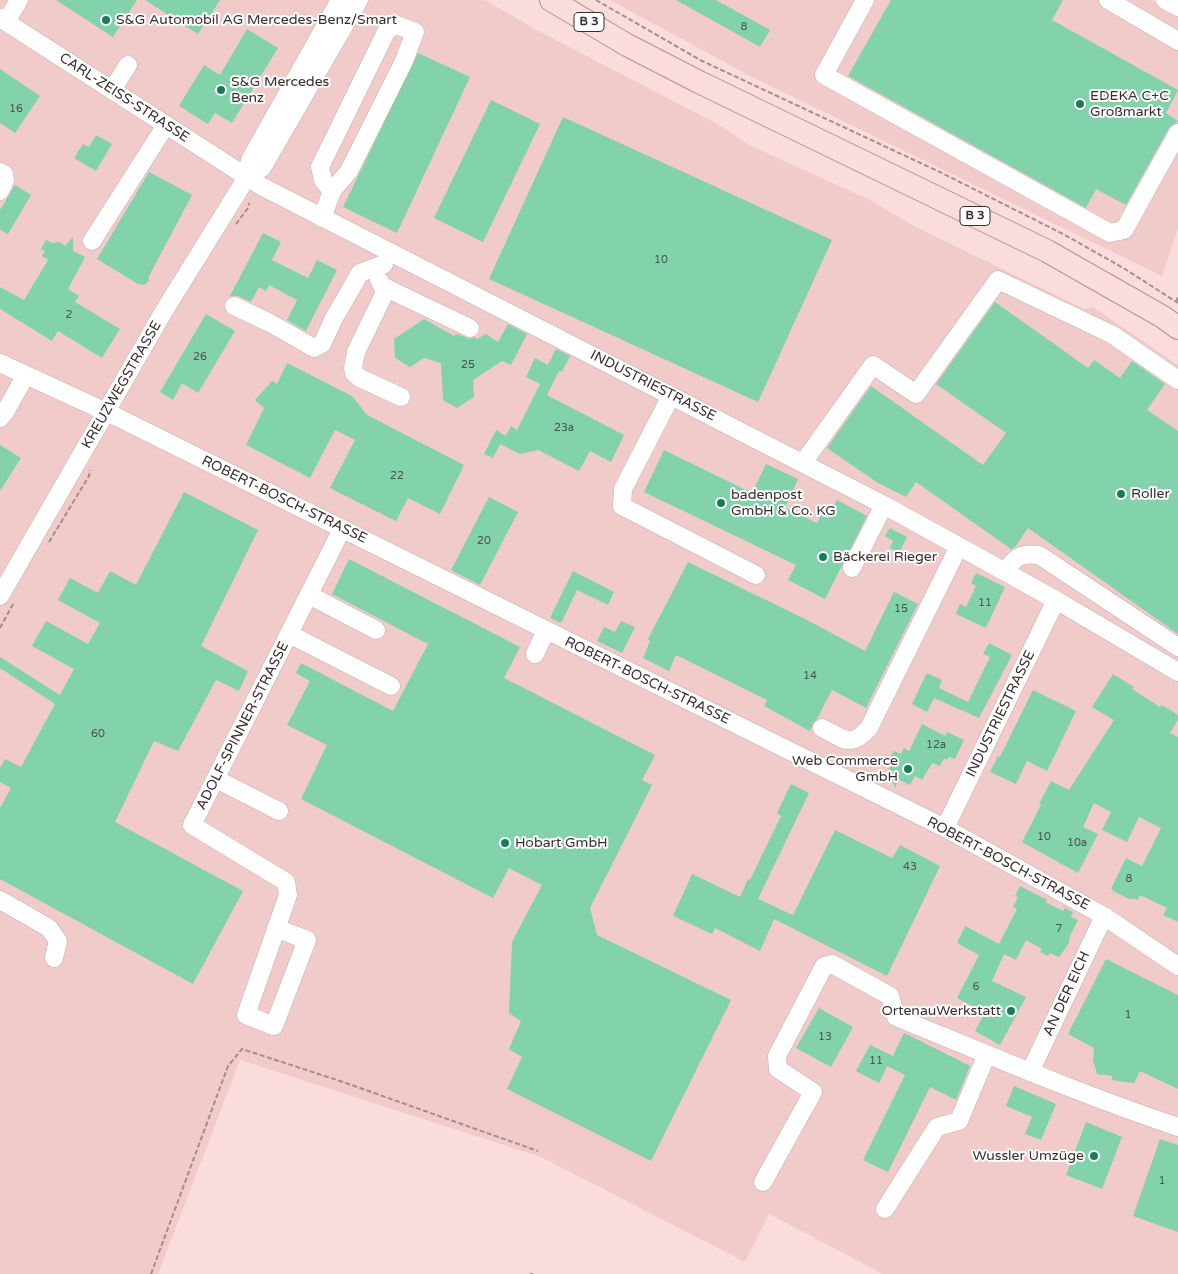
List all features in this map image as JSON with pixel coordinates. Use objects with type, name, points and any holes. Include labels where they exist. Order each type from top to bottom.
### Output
[{"type":"main road","name":"B 3","points":[[551,0],[627,45],[698,82],[1047,251],[1164,317],[1178,328]]},
{"type":"street","points":[[3,20],[19,0]]},
{"type":"street","name":"KREUZWEGSTRASSE","points":[[254,181],[250,160],[340,0]]},
{"type":"street","name":"KREUZWEGSTRASSE","points":[[7,600],[106,412],[164,311],[254,181],[360,0]]},
{"type":"street","points":[[865,0],[824,75],[1110,233],[1124,230],[1178,133]]},
{"type":"street","points":[[1108,0],[1178,41]]},
{"type":"street","points":[[1165,0],[1178,7]]},
{"type":"street","name":"CARL-ZEISS-STRASSE","points":[[3,20],[254,181]]},
{"type":"street","points":[[322,218],[332,191],[349,171],[404,61],[415,32],[397,25],[387,30],[320,167],[323,180],[332,191]]},
{"type":"street","points":[[112,90],[128,65]]},
{"type":"street","points":[[92,241],[166,125]]},
{"type":"street","points":[[0,172],[4,174],[5,180],[0,191]]},
{"type":"street","name":"INDUSTRIESTRASSE","points":[[254,181],[322,218],[387,258],[671,396],[884,505],[1176,667]]},
{"type":"street","points":[[387,258],[379,280],[382,286],[470,328]]},
{"type":"street","points":[[234,306],[270,323],[314,348],[322,344],[334,318],[360,273],[387,258]]},
{"type":"street","points":[[803,463],[874,365],[916,394],[998,280],[1113,334],[1178,380]]},
{"type":"street","points":[[387,288],[352,362],[354,373],[360,378],[401,397]]},
{"type":"street","points":[[0,363],[106,412]]},
{"type":"street","points":[[0,418],[26,375]]},
{"type":"street","points":[[671,396],[623,489],[622,506],[756,575]]},
{"type":"street","name":"ROBERT-BOSCH-STRASSE","points":[[106,412],[945,828],[1104,916],[1178,966]]},
{"type":"street","points":[[852,568],[884,505]]},
{"type":"street","name":"ADOLF-SPINNER-STRASSE","points":[[276,928],[288,895],[286,882],[192,825],[342,529]]},
{"type":"street","points":[[822,728],[848,741],[860,739],[869,728],[959,546]]},
{"type":"street","points":[[1005,572],[1014,560],[1026,554],[1039,555],[1178,647]]},
{"type":"street","points":[[309,595],[376,630]]},
{"type":"street","name":"INDUSTRIESTRASSE","points":[[945,828],[1056,600]]},
{"type":"street","points":[[535,654],[546,630]]},
{"type":"street","points":[[289,634],[391,686]]},
{"type":"street","points":[[216,779],[279,811]]},
{"type":"street","points":[[0,900],[49,928],[58,941],[54,958]]},
{"type":"street","name":"AN DER EICH","points":[[1030,1072],[1104,916]]},
{"type":"street","points":[[276,928],[307,940],[274,1026],[246,1015],[276,928]]},
{"type":"street","points":[[763,1182],[813,1092],[778,1069],[777,1056],[824,966],[832,964],[890,996],[896,1017],[1134,1113],[1178,1127]]},
{"type":"street","points":[[885,1209],[937,1127],[959,1121],[987,1054]]},
{"type":"path","points":[[596,0],[700,60],[944,174],[1065,235],[1125,269],[1177,303],[1178,298]]},
{"type":"path","points":[[237,224],[248,208],[254,181]]},
{"type":"path","points":[[47,546],[89,476],[91,469]]},
{"type":"path","points":[[0,628],[7,600]]},
{"type":"path","points":[[151,1274],[228,1066],[242,1049],[343,1082],[538,1151]]},
{"type":"shaded area","points":[[0,0],[485,0],[535,29],[721,126],[749,145],[868,199],[914,226],[1084,309],[1093,307],[1178,365],[1178,1274],[883,1274],[769,1214],[745,1262],[541,1157],[240,1060],[158,1274],[0,1274]]},
{"type":"shaded area","points":[[610,0],[1152,0],[1178,15],[1178,228],[1162,276],[752,77]]},
{"type":"building","name":"S&G Automobil AG Mercedes-Benz/Smart","points":[[56,0],[137,0],[113,37]]},
{"type":"building","name":"S&G Automobil AG Mercedes-Benz/Smart","points":[[145,0],[220,0],[198,34]]},
{"type":"building","points":[[676,0],[716,0],[770,30],[760,47]]},
{"type":"building","name":"EDEKA C+C Großmarkt","points":[[891,0],[1063,0],[1052,20],[1178,90],[1166,113],[1178,121],[1169,128],[1126,205],[1096,189],[1086,208],[848,76]]},
{"type":"building","name":"S&G Mercedes Benz","points":[[247,29],[278,48],[232,123],[215,113],[208,124],[179,106],[204,65],[220,75]]},
{"type":"building","points":[[418,53],[470,77],[397,233],[343,207]]},
{"type":"building","points":[[0,69],[40,96],[15,133],[0,123]]},
{"type":"building","points":[[491,100],[540,124],[483,242],[434,218]]},
{"type":"building","points":[[563,117],[832,240],[758,402],[489,279]]},
{"type":"building","points":[[96,135],[112,144],[96,171],[74,158],[83,144],[89,147]]},
{"type":"building","points":[[149,172],[192,195],[149,276],[149,281],[144,285],[138,284],[97,259]]},
{"type":"building","points":[[15,185],[31,195],[8,234],[0,230],[0,210]]},
{"type":"building","points":[[263,233],[281,242],[272,260],[308,278],[317,260],[337,270],[306,331],[287,320],[297,300],[269,285],[266,291],[259,287],[251,302],[238,296],[230,296]]},
{"type":"building","points":[[73,237],[73,251],[85,257],[68,289],[79,296],[75,302],[120,329],[102,358],[58,331],[52,341],[0,309],[0,287],[24,300],[48,260],[42,256],[45,251],[41,249],[46,240],[52,243],[60,242],[65,246]]},
{"type":"building","points":[[995,302],[1088,368],[1094,360],[1120,378],[1132,361],[1165,384],[1147,410],[1178,431],[1178,634],[1028,528],[1015,547],[1011,549],[916,482],[906,497],[878,483],[827,448],[871,386],[983,465],[1006,433],[936,384]]},
{"type":"building","points":[[206,314],[235,331],[198,393],[182,383],[173,400],[160,392]]},
{"type":"building","points":[[424,319],[454,336],[457,334],[470,339],[474,337],[477,339],[486,334],[498,342],[508,324],[527,334],[511,365],[502,361],[473,380],[474,397],[457,408],[443,400],[441,363],[424,358],[410,367],[395,358],[394,339]]},
{"type":"building","points":[[556,349],[570,356],[562,372],[559,371],[547,395],[624,435],[611,462],[590,451],[579,471],[538,450],[520,454],[500,444],[493,458],[484,454],[496,430],[506,436],[511,426],[517,430],[540,384],[526,377],[535,358],[548,365]]},
{"type":"building","points":[[287,363],[352,396],[367,415],[464,465],[440,514],[408,498],[396,521],[330,488],[355,440],[335,430],[310,478],[246,445],[264,408],[255,400],[272,381],[277,384]]},
{"type":"building","points":[[0,445],[21,458],[0,491]]},
{"type":"building","points":[[664,450],[752,493],[766,464],[798,479],[785,508],[817,523],[821,515],[828,518],[837,500],[867,516],[825,599],[788,580],[796,565],[644,492]]},
{"type":"building","points":[[184,492],[258,530],[201,646],[248,671],[239,691],[216,680],[178,751],[154,741],[115,822],[243,891],[193,984],[0,879],[0,808],[11,788],[0,782],[0,768],[5,759],[21,767],[55,704],[0,668],[0,657],[60,695],[74,669],[32,646],[46,621],[88,644],[100,623],[58,600],[70,578],[98,593],[110,571],[136,585]]},
{"type":"building","points":[[489,497],[518,512],[480,585],[451,570]]},
{"type":"building","name":"Bäckerei Rieger","points":[[890,528],[907,537],[899,553],[890,548],[893,541],[885,536]]},
{"type":"building","name":"Hobart GmbH","points":[[349,559],[520,647],[504,678],[655,755],[642,780],[652,785],[590,908],[597,935],[731,1000],[651,1161],[507,1089],[522,1057],[509,1049],[521,1021],[509,1013],[512,942],[542,885],[509,868],[493,898],[301,799],[327,745],[287,725],[310,681],[296,673],[301,663],[393,711],[428,644],[332,594]]},
{"type":"building","points":[[688,562],[809,621],[865,651],[894,592],[918,604],[866,708],[832,690],[810,731],[764,706],[767,700],[676,655],[669,671],[643,658],[650,641],[648,639]]},
{"type":"building","points":[[573,571],[614,592],[608,605],[577,590],[561,623],[550,618]]},
{"type":"building","points":[[976,573],[1005,587],[986,628],[956,614],[960,604],[966,607],[976,586],[971,583]]},
{"type":"building","points":[[621,621],[635,627],[622,653],[597,641],[604,627],[615,632]]},
{"type":"building","points":[[989,643],[1012,655],[979,718],[934,698],[927,712],[912,704],[927,673],[942,680],[939,688],[968,702],[990,657],[983,654]]},
{"type":"building","points":[[1113,674],[1160,707],[1162,705],[1178,715],[1178,720],[1170,733],[1178,737],[1178,922],[1163,915],[1167,908],[1140,895],[1138,900],[1129,899],[1111,889],[1126,858],[1142,866],[1161,828],[1139,817],[1127,842],[1102,830],[1111,812],[1094,803],[1083,827],[1098,834],[1078,873],[1022,842],[1051,781],[1069,790],[1114,720],[1092,707]]},
{"type":"building","points":[[1033,690],[1076,711],[1047,771],[1027,761],[1016,784],[990,772],[998,756],[1000,757]]},
{"type":"building","points":[[922,724],[945,736],[947,732],[964,740],[955,759],[949,757],[947,760],[944,758],[940,766],[932,763],[922,780],[915,776],[910,785],[899,780],[895,788],[892,779],[885,776],[892,763],[888,761],[894,751],[901,754],[904,748],[909,751]]},
{"type":"building","points":[[791,784],[809,793],[758,899],[793,915],[835,830],[892,858],[900,845],[940,866],[887,976],[774,919],[760,951],[715,928],[712,934],[673,916],[692,874],[740,897],[781,816],[777,813]]},
{"type":"building","points":[[1020,886],[1063,911],[1065,908],[1073,912],[1071,917],[1078,920],[1070,936],[1069,943],[1059,957],[1050,953],[1048,956],[1040,952],[1042,949],[1026,940],[1016,960],[1004,954],[992,981],[1026,997],[1000,1045],[975,1031],[985,1013],[957,998],[979,955],[957,943],[965,926],[999,944],[1017,909],[1013,907],[1018,897],[1015,896]]},
{"type":"building","points":[[1106,959],[1178,995],[1178,1089],[1140,1071],[1134,1083],[1112,1080],[1112,1076],[1097,1074],[1093,1060],[1094,1048],[1068,1034]]},
{"type":"building","points":[[819,1008],[853,1027],[831,1067],[796,1048]]},
{"type":"building","points":[[904,1033],[970,1066],[956,1100],[930,1087],[888,1172],[863,1160],[905,1075],[887,1066],[879,1083],[856,1071],[870,1045],[893,1056]]},
{"type":"building","points":[[1014,1086],[1056,1104],[1041,1140],[1025,1134],[1032,1117],[1006,1106]]},
{"type":"building","name":"Wussler Umzüge","points":[[1086,1122],[1122,1137],[1102,1189],[1066,1175]]},
{"type":"building","points":[[1160,1139],[1178,1145],[1178,1232],[1133,1216]]},
{"type":"place","name":"S&G Automobil AG Mercedes-Benz/Smart","points":[[106,20]]},
{"type":"place","name":"S&G Mercedes Benz","points":[[221,90]]},
{"type":"place","name":"EDEKA C+C Großmarkt","points":[[1080,104]]},
{"type":"place","name":"Roller","points":[[1121,494]]},
{"type":"place","name":"badenpost GmbH & Co. KG","points":[[721,503]]},
{"type":"place","name":"Bäckerei Rieger","points":[[823,557]]},
{"type":"place","name":"Web Commerce GmbH","points":[[908,769]]},
{"type":"place","name":"Hobart GmbH","points":[[505,843]]},
{"type":"place","name":"OrtenauWerkstatt","points":[[1011,1011]]},
{"type":"place","name":"Wussler Umzüge","points":[[1094,1156]]}]
